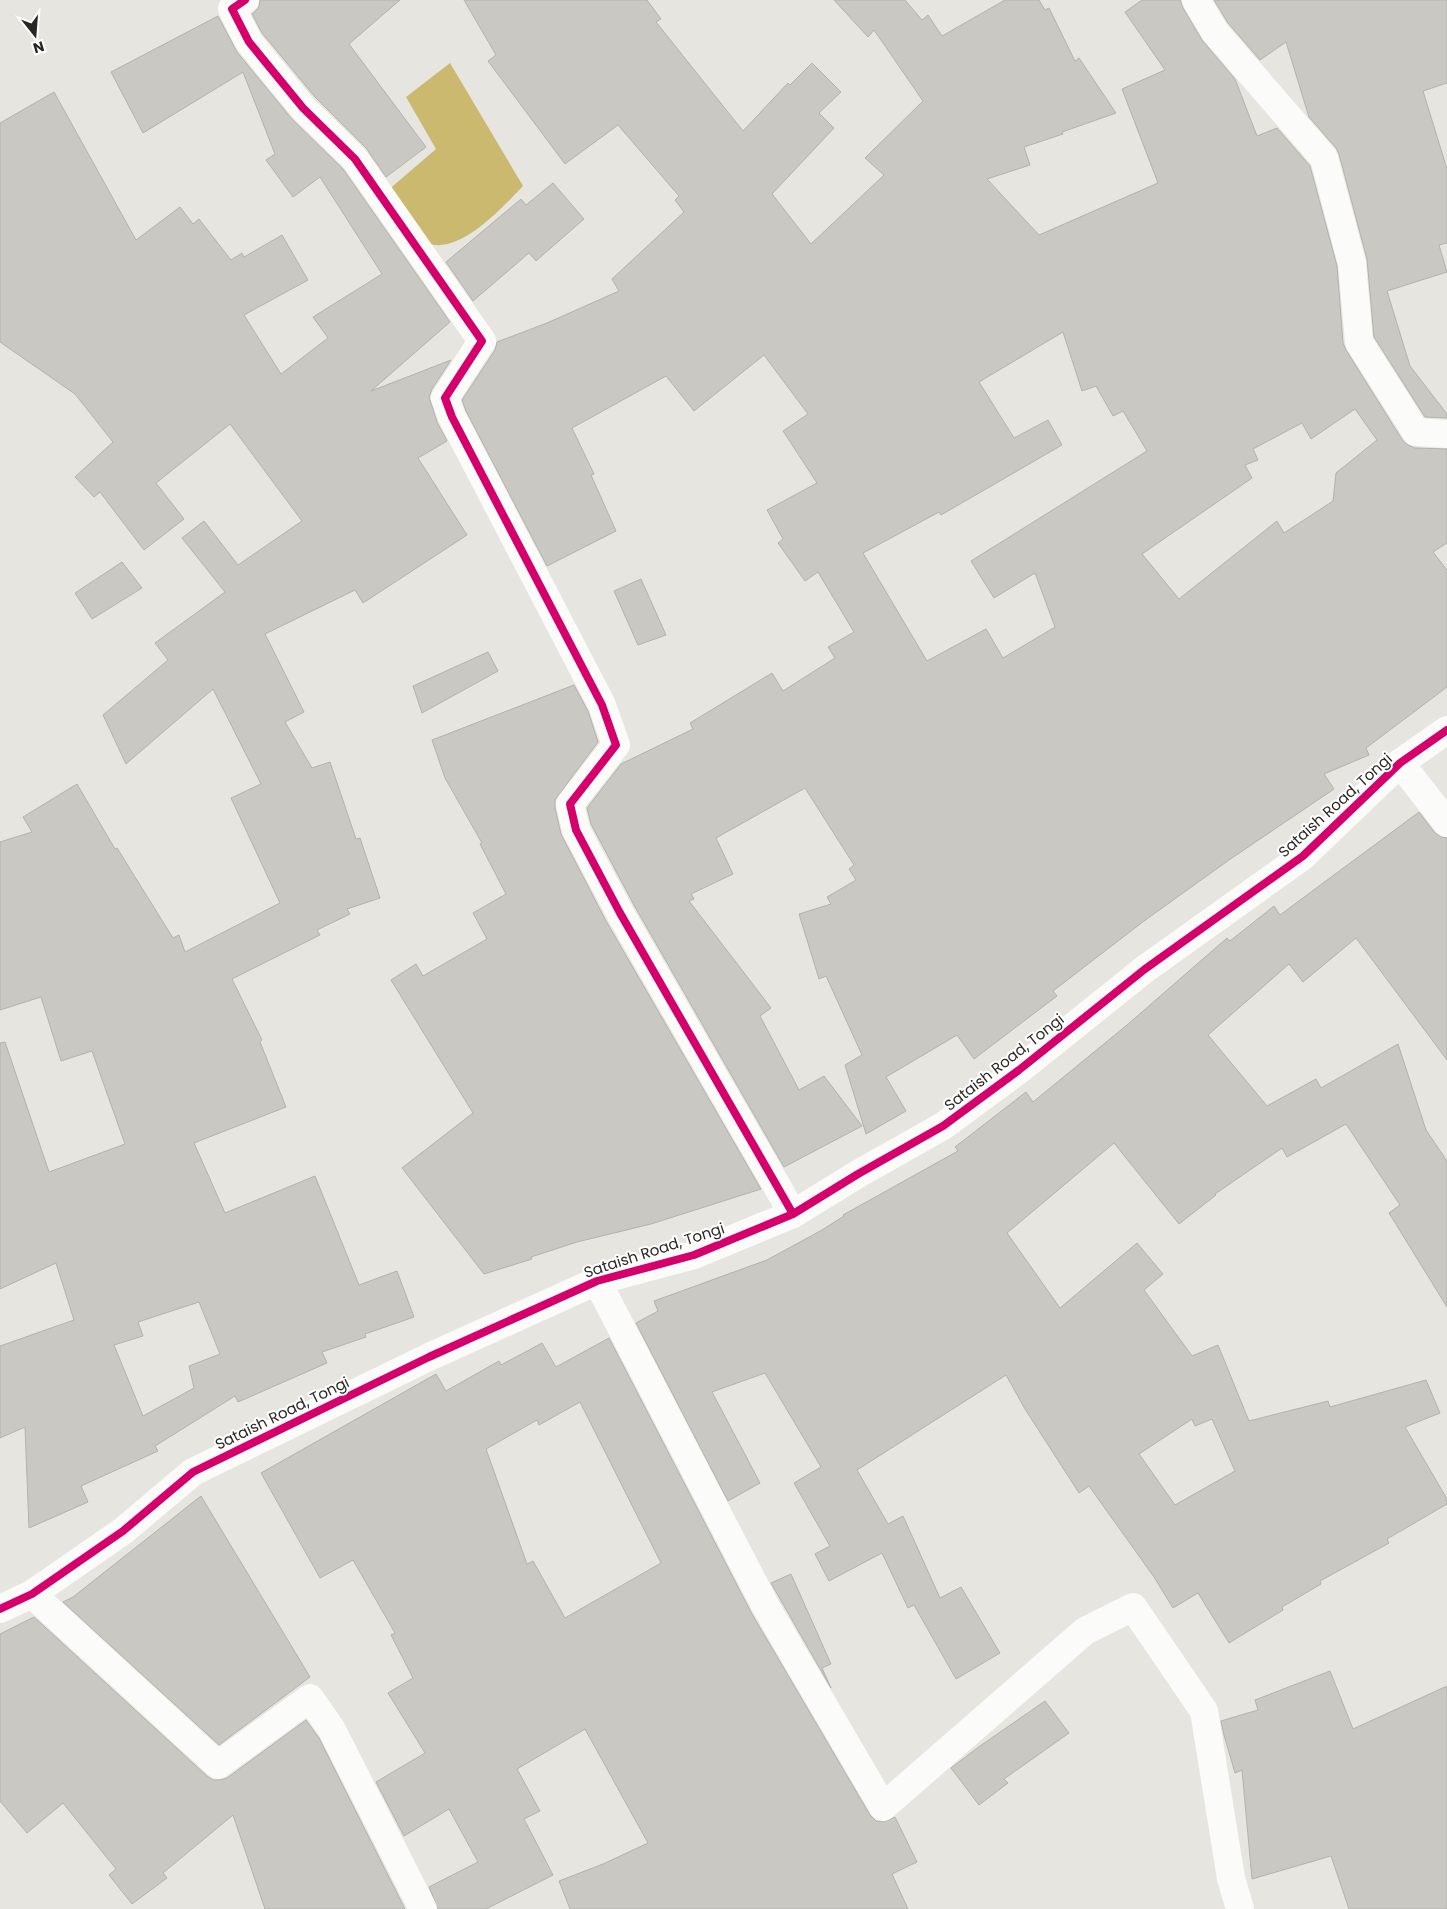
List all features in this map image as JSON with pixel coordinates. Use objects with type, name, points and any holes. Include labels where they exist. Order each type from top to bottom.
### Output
[{"type":"street","points":[[245,0],[232,9],[249,42],[304,108],[355,159],[482,342],[445,398],[452,417],[602,705],[616,745],[570,804],[576,830],[630,930],[793,1214]]},
{"type":"street","points":[[1196,0],[1215,32],[1324,158],[1352,263],[1359,342],[1416,432],[1447,434]]},
{"type":"street","name":"Sataish Road, Tongi","points":[[0,1609],[32,1594],[123,1531],[194,1472],[429,1357],[597,1281],[694,1254],[793,1214],[858,1174],[943,1126],[1145,969],[1303,856],[1400,763],[1447,730]]},
{"type":"street","points":[[1400,763],[1447,824]]},
{"type":"street","points":[[597,1281],[766,1607],[883,1807],[1085,1631],[1133,1607],[1204,1711],[1231,1878],[1240,1909]]},
{"type":"street","points":[[32,1594],[218,1765],[310,1698],[332,1730],[423,1909]]},
{"type":"shaded area","points":[[450,63],[523,186],[495,215],[471,233],[447,244],[435,245],[416,239],[386,192],[436,149],[406,97]]},
{"type":"building","points":[[260,0],[400,0],[349,44],[426,147],[386,177],[366,148],[315,97],[262,33],[252,14],[259,7]]},
{"type":"building","points":[[464,0],[647,0],[661,19],[656,22],[743,131],[788,83],[790,85],[812,63],[841,92],[819,113],[834,128],[772,194],[811,244],[884,175],[865,158],[923,101],[874,30],[868,37],[834,0],[905,0],[922,20],[928,15],[942,36],[1005,0],[1039,0],[1045,10],[1049,8],[1075,61],[1079,58],[1116,113],[1024,147],[1030,165],[987,179],[1039,235],[1158,183],[1122,89],[1165,70],[1125,12],[1142,0],[1180,0],[1202,40],[1235,79],[1257,136],[1277,128],[1310,166],[1337,266],[1343,343],[1346,350],[1403,441],[1415,448],[1447,449],[1447,543],[1433,552],[1447,570],[1447,687],[1366,748],[1369,755],[1324,774],[1334,789],[1229,860],[1144,921],[1053,991],[1057,996],[974,1059],[957,1035],[886,1077],[906,1111],[866,1134],[845,1065],[862,1055],[826,976],[819,979],[799,914],[831,904],[827,897],[856,880],[849,869],[854,865],[805,788],[716,838],[733,874],[691,894],[694,899],[689,901],[771,1008],[760,1016],[799,1090],[824,1076],[862,1126],[784,1167],[634,905],[591,824],[587,808],[621,764],[693,729],[690,723],[772,673],[783,691],[835,658],[828,647],[854,632],[818,572],[805,581],[778,543],[783,539],[767,510],[817,483],[783,431],[808,414],[764,355],[694,411],[666,376],[572,428],[594,474],[591,475],[616,531],[547,566],[462,400],[495,350],[497,342],[547,323],[619,291],[612,279],[684,212],[675,200],[679,196],[618,125],[565,164],[488,61],[496,55]],"holes":[[[1063,332],[1082,391],[1096,386],[1113,416],[1123,411],[1147,451],[971,561],[994,598],[1035,573],[1055,627],[1003,658],[986,629],[927,661],[863,553],[939,512],[941,515],[1062,445],[1048,420],[1014,438],[979,382]],[[1355,409],[1377,440],[1336,473],[1333,501],[1284,533],[1277,521],[1179,599],[1142,554],[1252,478],[1245,465],[1258,460],[1253,449],[1302,423],[1311,439]]]},
{"type":"building","points":[[1214,0],[1447,0],[1447,83],[1423,91],[1447,169],[1447,243],[1439,245],[1447,272],[1387,291],[1410,366],[1447,414],[1447,418],[1425,417],[1374,337],[1367,259],[1339,154],[1309,117],[1286,42],[1260,60],[1228,23]]},
{"type":"building","points":[[218,16],[237,52],[291,118],[343,169],[450,322],[371,391],[451,360],[432,389],[429,397],[437,422],[447,441],[418,458],[467,535],[363,603],[355,590],[265,634],[304,712],[285,722],[312,768],[330,762],[356,839],[360,838],[380,898],[347,909],[350,914],[317,930],[320,935],[232,979],[262,1040],[260,1042],[286,1107],[194,1143],[225,1213],[315,1176],[359,1285],[397,1271],[414,1317],[365,1334],[366,1337],[322,1352],[327,1363],[238,1402],[235,1396],[155,1446],[158,1451],[81,1486],[88,1502],[29,1528],[25,1427],[0,1438],[0,1346],[74,1320],[56,1263],[0,1289],[0,1043],[5,1042],[49,1172],[125,1144],[92,1051],[61,1061],[41,997],[0,1010],[0,842],[32,832],[23,817],[77,784],[115,849],[117,848],[173,938],[179,935],[185,952],[280,903],[231,798],[261,784],[213,689],[126,764],[103,715],[168,660],[155,643],[225,592],[182,538],[204,521],[238,565],[302,521],[230,424],[156,483],[184,519],[144,550],[100,492],[94,497],[75,477],[113,442],[75,394],[0,342],[0,123],[54,92],[136,240],[180,207],[193,224],[199,219],[231,260],[242,253],[244,257],[282,235],[308,280],[244,315],[281,374],[328,338],[313,317],[382,274],[320,177],[293,197],[266,160],[275,154],[243,72],[143,133],[111,72]],"holes":[[[199,1302],[220,1354],[189,1366],[194,1388],[143,1416],[114,1345],[143,1336],[138,1322]]]},
{"type":"building","points":[[553,183],[584,219],[536,261],[529,253],[473,301],[446,262],[521,199],[526,205]]},
{"type":"building","points":[[122,562],[142,588],[92,619],[75,593]]},
{"type":"building","points":[[641,579],[666,635],[638,645],[614,591]]},
{"type":"building","points":[[488,652],[498,671],[422,713],[413,686]]},
{"type":"building","points":[[574,685],[588,711],[598,742],[555,800],[561,834],[606,921],[761,1189],[651,1224],[577,1242],[484,1274],[402,1168],[473,1113],[391,980],[416,964],[423,976],[487,939],[473,913],[506,894],[480,844],[482,843],[445,778],[432,740]]},
{"type":"building","points":[[1419,812],[1435,833],[1447,838],[1447,1060],[1356,938],[1303,982],[1289,964],[1208,1035],[1267,1106],[1316,1079],[1321,1088],[1398,1044],[1426,1130],[1447,1161],[1447,1307],[1389,1213],[1400,1205],[1346,1124],[1287,1157],[1282,1148],[1215,1194],[1179,1224],[1114,1143],[1007,1233],[1060,1308],[1137,1243],[1163,1274],[1144,1290],[1192,1356],[1218,1345],[1249,1421],[1328,1401],[1330,1407],[1426,1380],[1440,1413],[1405,1427],[1447,1499],[1447,1504],[1387,1539],[1389,1543],[1320,1581],[1321,1584],[1282,1607],[1283,1610],[1229,1643],[1198,1593],[1173,1608],[1154,1577],[1089,1486],[1079,1493],[1025,1409],[1006,1375],[857,1470],[888,1524],[903,1516],[940,1598],[961,1587],[1000,1653],[956,1679],[914,1605],[908,1608],[882,1553],[829,1581],[815,1554],[830,1546],[794,1483],[821,1467],[765,1373],[712,1392],[760,1483],[728,1501],[636,1323],[658,1311],[654,1301],[767,1260],[958,1151],[955,1147],[1026,1092],[1033,1102],[1127,1025],[1227,938],[1230,941],[1274,906],[1280,915]],"holes":[[[1192,1419],[1195,1426],[1212,1419],[1235,1471],[1175,1505],[1139,1454]]]},
{"type":"building","points":[[609,1338],[752,1614],[870,1815],[876,1821],[884,1822],[895,1817],[917,1862],[892,1874],[908,1909],[570,1909],[559,1881],[603,1864],[648,1843],[585,1729],[517,1769],[540,1811],[524,1819],[553,1875],[486,1909],[438,1909],[429,1887],[478,1862],[449,1809],[404,1836],[376,1782],[425,1753],[388,1693],[413,1678],[391,1635],[395,1633],[353,1560],[320,1578],[261,1473],[436,1374],[446,1391],[499,1361],[501,1365],[542,1343],[556,1367]],"holes":[[[580,1402],[661,1563],[565,1618],[533,1561],[527,1564],[486,1449],[537,1420],[539,1425]]]},
{"type":"building","points":[[201,1496],[310,1677],[219,1745],[63,1602],[73,1597]]},
{"type":"building","points":[[791,1574],[831,1664],[822,1668],[831,1688],[771,1583]]},
{"type":"building","points":[[34,1617],[213,1780],[227,1778],[306,1720],[319,1738],[405,1909],[265,1909],[233,1815],[163,1873],[167,1878],[132,1904],[109,1875],[116,1869],[63,1803],[27,1833],[0,1801],[0,1634]]},
{"type":"building","points":[[1330,1671],[1353,1729],[1447,1686],[1447,1909],[1349,1909],[1331,1856],[1252,1879],[1242,1770],[1235,1773],[1221,1721],[1258,1710],[1255,1700]]},
{"type":"building","points":[[1045,1701],[1069,1733],[1004,1779],[1008,1783],[979,1805],[951,1768]]},
{"type":"cycle path","points":[[245,0],[232,9],[249,42],[303,108],[355,159],[482,341],[445,398],[452,417],[602,705],[616,745],[570,804],[576,830],[620,913],[793,1214]]},
{"type":"cycle path","points":[[0,1609],[32,1594],[123,1531],[193,1472],[429,1357],[597,1281],[694,1255],[793,1214],[858,1174],[943,1126],[1019,1070],[1145,969],[1303,856],[1400,763],[1447,730]]}]
